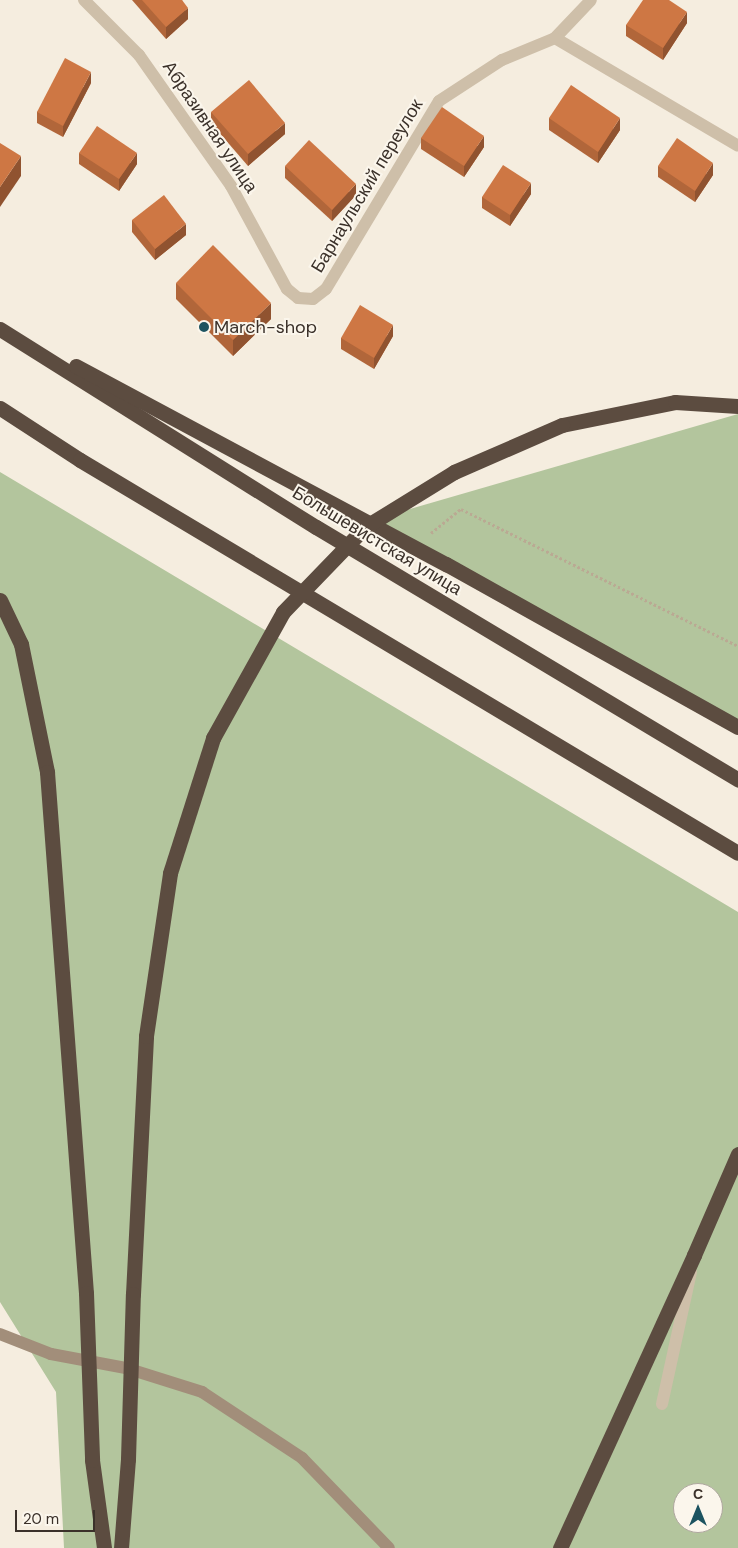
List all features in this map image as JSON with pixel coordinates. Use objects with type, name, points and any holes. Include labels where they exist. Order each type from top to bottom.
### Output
[{"type":"highway","points":[[0,326],[446,564],[738,727]]},
{"type":"highway","name":"Большевистская улица","points":[[0,329],[316,527],[738,780]]},
{"type":"highway","points":[[121,1548],[128,1459],[133,1294],[146,1036],[170,872],[213,738],[283,612],[365,527],[454,472],[562,425],[675,402],[738,406]]},
{"type":"highway","points":[[0,408],[88,465],[738,853]]},
{"type":"highway","points":[[0,600],[21,644],[48,772],[86,1293],[92,1460],[104,1548]]},
{"type":"highway","points":[[560,1548],[738,1154]]},
{"type":"street","name":"Абразивная улица","points":[[84,0],[139,55],[231,186],[287,289]]},
{"type":"street","points":[[591,0],[555,38],[738,146]]},
{"type":"street","name":"Барнаульский переулок","points":[[287,289],[298,298],[313,299],[326,289],[439,101],[502,60],[555,38]]},
{"type":"street","points":[[662,1404],[694,1255]]},
{"type":"street","points":[[0,1334],[51,1354],[126,1368],[202,1392],[302,1458],[389,1548]]},
{"type":"path","points":[[426,537],[461,509],[738,646]]},
{"type":"green space","points":[[738,414],[738,735],[372,520]]},
{"type":"green space","points":[[0,472],[738,912],[738,1548],[64,1548],[56,1392],[0,1302]]},
{"type":"building","points":[[142,0],[182,0],[188,8],[166,27]]},
{"type":"building","points":[[643,0],[669,0],[687,12],[663,48],[626,25]]},
{"type":"building","points":[[65,58],[91,72],[63,126],[37,112]]},
{"type":"building","points":[[249,80],[285,123],[248,154],[211,112]]},
{"type":"building","points":[[571,85],[620,118],[598,152],[549,118]]},
{"type":"building","points":[[442,107],[484,136],[464,166],[421,138]]},
{"type":"building","points":[[97,126],[137,153],[119,179],[79,153]]},
{"type":"building","points":[[677,138],[713,163],[695,191],[658,166]]},
{"type":"building","points":[[309,140],[356,184],[332,210],[285,166]]},
{"type":"building","points":[[0,143],[21,156],[0,187]]},
{"type":"building","points":[[503,165],[531,183],[510,215],[482,197]]},
{"type":"building","points":[[164,195],[186,224],[155,249],[132,220]]},
{"type":"building","points":[[213,245],[271,303],[233,340],[176,283]]},
{"type":"building","points":[[360,305],[393,325],[374,358],[341,338]]},
{"type":"place","name":"March-shop","points":[[204,327]]}]
